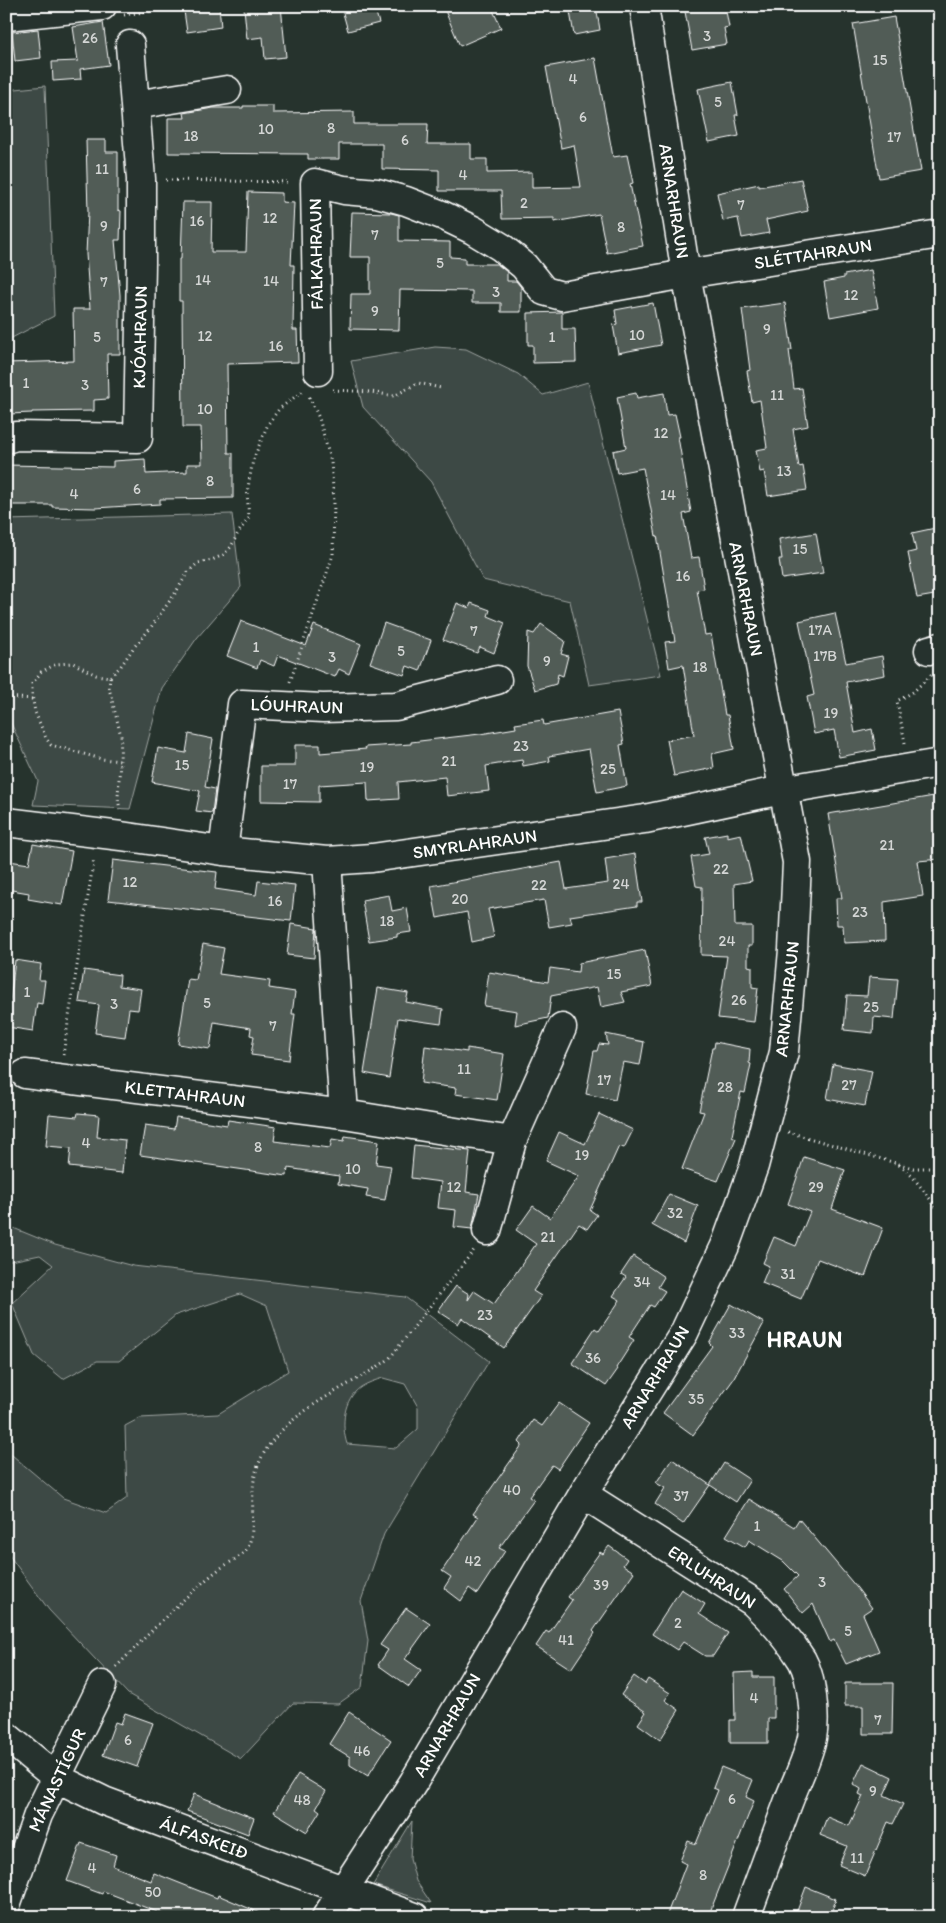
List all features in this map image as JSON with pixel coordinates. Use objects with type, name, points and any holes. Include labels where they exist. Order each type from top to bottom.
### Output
[{"type":"street","name":"ARNARHRAUN","points":[[326,1917],[413,1783],[582,1494],[684,1333],[725,1246],[754,1166],[784,1052],[792,950],[796,862],[686,274],[644,6]]},
{"type":"street","points":[[6,16],[99,7]]},
{"type":"street","name":"KJÓAHRAUN","points":[[6,439],[16,436],[138,438],[141,179],[130,46]]},
{"type":"street","points":[[135,105],[227,90]]},
{"type":"street","name":"FÁLKAHRAUN","points":[[321,380],[315,183],[344,190],[377,193],[406,201],[473,230],[501,247],[524,266],[544,291],[562,296],[686,274]]},
{"type":"street","name":"SLÉTTAHRAUN","points":[[686,274],[940,234]]},
{"type":"street","name":"LÓUHRAUN","points":[[223,851],[242,704],[323,708],[396,706],[497,680]]},
{"type":"street","name":"SMYRLAHRAUN","points":[[6,822],[223,851],[327,861],[372,858],[644,819],[782,790],[940,763]]},
{"type":"street","points":[[327,861],[344,1114]]},
{"type":"street","points":[[487,1232],[512,1141],[562,1028]]},
{"type":"street","name":"KLETTAHRAUN","points":[[26,1074],[344,1114],[512,1141]]},
{"type":"street","name":"ERLUHRAUN","points":[[582,1494],[753,1602],[768,1616],[803,1662],[811,1688],[813,1711],[812,1737],[803,1768],[746,1917]]},
{"type":"street","name":"MÁNASTÍGUR","points":[[6,1905],[38,1815],[102,1685]]},
{"type":"street","name":"ÁLFASKEIÐ","points":[[6,1736],[57,1778],[104,1801],[415,1917]]},
{"type":"path","points":[[99,7],[98,18],[184,6]]},
{"type":"path","points":[[141,179],[315,183]]},
{"type":"path","points":[[321,380],[394,396],[418,384],[441,388]]},
{"type":"path","points":[[118,798],[121,736],[110,688],[110,677],[122,666],[134,647],[149,630],[188,572],[198,563],[223,555],[232,547],[238,533],[249,518],[247,492],[253,460],[268,424],[279,409],[305,389],[319,418],[331,462],[334,502],[333,555],[281,706]]},
{"type":"path","points":[[911,768],[897,702],[913,692],[930,676],[934,655]]},
{"type":"path","points":[[110,677],[96,675],[73,663],[56,664],[41,672],[32,684],[32,699],[37,718],[51,746],[94,757],[120,761]]},
{"type":"path","points":[[6,697],[32,699]]},
{"type":"path","points":[[60,1078],[98,833]]},
{"type":"path","points":[[765,1126],[913,1168],[940,1168]]},
{"type":"path","points":[[896,1163],[913,1177],[940,1212]]},
{"type":"path","points":[[102,1685],[114,1669],[203,1582],[247,1548],[251,1538],[252,1493],[255,1475],[269,1443],[279,1432],[302,1415],[356,1378],[372,1371],[389,1359],[487,1232]]},
{"type":"shaded area","points":[[45,86],[54,316],[6,341],[6,90]]},
{"type":"shaded area","points":[[435,347],[466,349],[518,374],[543,395],[588,382],[661,675],[589,685],[570,601],[483,580],[431,482],[363,407],[351,361]]},
{"type":"shaded area","points":[[232,514],[241,587],[197,638],[162,688],[130,809],[33,805],[38,781],[9,719],[6,718],[6,520]]},
{"type":"shaded area","points":[[6,1225],[55,1245],[133,1266],[405,1297],[489,1361],[384,1534],[361,1601],[368,1641],[362,1687],[338,1704],[293,1703],[241,1759],[128,1694],[49,1610],[6,1551],[6,1450],[63,1498],[106,1513],[127,1498],[125,1426],[140,1418],[218,1414],[288,1371],[267,1306],[240,1294],[176,1315],[119,1361],[97,1361],[63,1379],[34,1355],[12,1303],[53,1265],[40,1255],[6,1262]],"holes":[[[383,1378],[405,1384],[418,1407],[418,1429],[396,1448],[347,1444],[344,1429],[345,1413],[350,1398],[355,1392],[366,1384]]]},
{"type":"shaded area","points":[[412,1821],[410,1859],[416,1881],[431,1903],[373,1885]]},
{"type":"building","points":[[281,6],[286,57],[265,59],[263,37],[247,39],[244,8]]},
{"type":"building","points":[[341,6],[374,6],[379,23],[348,31]]},
{"type":"building","points":[[443,6],[491,6],[501,28],[460,46]]},
{"type":"building","points":[[569,6],[596,6],[600,30],[574,35]]},
{"type":"building","points":[[684,6],[725,6],[729,27],[724,28],[727,44],[692,50]]},
{"type":"building","points":[[219,7],[221,27],[187,32],[184,11]]},
{"type":"building","points":[[894,17],[921,171],[879,178],[853,24]]},
{"type":"building","points":[[103,22],[109,65],[80,69],[81,79],[53,81],[52,62],[78,61],[73,27]]},
{"type":"building","points":[[38,29],[41,58],[15,61],[12,32]]},
{"type":"building","points":[[595,58],[613,157],[627,155],[633,183],[630,184],[643,246],[607,253],[599,214],[554,222],[554,218],[502,219],[501,191],[439,191],[439,170],[382,169],[382,144],[339,144],[339,159],[308,159],[308,154],[168,153],[168,118],[185,118],[184,113],[213,108],[243,108],[243,106],[273,106],[273,113],[354,112],[354,124],[428,124],[427,144],[471,144],[471,159],[487,159],[487,173],[532,172],[532,188],[581,187],[574,145],[561,148],[546,67]]},
{"type":"building","points":[[732,82],[738,115],[735,115],[739,136],[709,142],[698,89]]},
{"type":"building","points":[[86,140],[106,140],[106,152],[118,152],[118,210],[121,211],[120,240],[115,240],[120,295],[120,354],[107,354],[108,399],[94,400],[94,411],[9,414],[9,407],[6,407],[6,363],[74,361],[73,309],[90,309],[86,254],[88,212]]},
{"type":"building","points":[[801,179],[808,211],[766,220],[769,233],[742,238],[738,218],[723,221],[717,193],[759,184],[759,187]]},
{"type":"building","points":[[248,192],[282,193],[282,202],[294,203],[291,265],[294,265],[293,330],[297,330],[298,362],[227,364],[228,453],[233,453],[233,498],[160,499],[160,504],[95,508],[52,507],[52,505],[6,505],[6,465],[113,467],[113,461],[145,459],[146,474],[187,472],[187,464],[202,464],[201,427],[183,427],[182,301],[179,301],[179,259],[181,259],[183,202],[212,202],[211,252],[246,252]]},
{"type":"building","points":[[352,212],[399,215],[399,241],[450,242],[450,257],[465,258],[465,264],[497,264],[507,272],[507,281],[516,281],[521,287],[521,312],[501,312],[501,303],[472,303],[472,291],[400,290],[399,330],[350,329],[351,294],[370,294],[370,257],[350,257]]},
{"type":"building","points":[[871,270],[878,308],[830,317],[824,282],[844,278],[844,275]]},
{"type":"building","points":[[653,303],[661,345],[618,353],[613,325],[617,324],[615,310]]},
{"type":"building","points":[[785,303],[792,350],[789,350],[794,389],[802,388],[808,426],[793,429],[799,467],[803,466],[807,490],[768,496],[764,471],[760,472],[756,450],[767,448],[760,400],[752,402],[747,371],[750,370],[742,309]]},
{"type":"building","points":[[562,312],[562,329],[575,329],[576,362],[533,363],[533,345],[528,345],[528,313]]},
{"type":"building","points":[[636,393],[637,398],[664,393],[667,415],[675,414],[691,512],[683,514],[691,558],[699,557],[704,589],[697,590],[705,635],[711,634],[725,715],[728,715],[734,749],[712,754],[714,768],[674,776],[667,740],[694,735],[683,665],[669,668],[665,642],[675,641],[657,535],[643,468],[617,473],[613,451],[626,448],[617,397]]},
{"type":"building","points":[[940,527],[940,594],[917,598],[908,553],[916,551],[912,533]]},
{"type":"building","points":[[816,533],[823,573],[782,579],[779,539]]},
{"type":"building","points":[[457,603],[469,608],[471,603],[490,610],[488,616],[505,623],[494,653],[480,647],[477,653],[443,640]]},
{"type":"building","points":[[835,613],[846,663],[882,656],[885,675],[846,682],[855,733],[872,729],[876,750],[839,757],[834,730],[814,734],[807,697],[814,695],[799,621]]},
{"type":"building","points":[[241,621],[306,646],[314,625],[361,644],[349,674],[339,669],[335,677],[278,655],[274,666],[260,660],[257,668],[227,656]]},
{"type":"building","points":[[384,623],[431,640],[420,671],[407,666],[404,675],[370,663]]},
{"type":"building","points":[[541,624],[565,641],[561,654],[568,656],[563,676],[558,674],[556,684],[535,690],[527,666],[528,632],[534,634]]},
{"type":"building","points":[[618,712],[624,744],[620,745],[627,786],[597,792],[589,749],[549,756],[550,761],[523,766],[522,760],[486,766],[489,791],[447,796],[445,777],[398,782],[399,799],[368,801],[367,782],[319,785],[319,802],[261,801],[261,766],[295,766],[295,745],[320,745],[320,753],[366,749],[365,747],[411,744],[411,742],[516,728],[515,724],[543,720],[544,725]]},
{"type":"building","points":[[189,734],[213,739],[205,787],[215,789],[212,813],[196,811],[200,791],[152,782],[158,748],[186,753]]},
{"type":"building","points":[[934,796],[940,830],[940,859],[918,861],[923,896],[884,902],[885,941],[844,943],[843,925],[837,925],[836,898],[842,898],[828,814]]},
{"type":"building","points":[[727,833],[727,837],[741,834],[752,881],[734,884],[735,926],[752,926],[752,946],[748,946],[748,966],[752,967],[752,987],[758,988],[754,1022],[718,1018],[727,956],[701,955],[702,887],[696,886],[691,857],[709,854],[705,837]]},
{"type":"building","points":[[33,844],[72,851],[62,905],[28,899],[29,893],[6,889],[9,861],[29,864]]},
{"type":"building","points":[[635,854],[642,902],[637,902],[637,906],[570,916],[572,923],[549,927],[544,900],[488,909],[494,937],[472,942],[467,912],[437,918],[431,886],[561,862],[566,889],[608,883],[605,859]]},
{"type":"building","points":[[113,860],[217,872],[215,889],[256,895],[258,881],[295,885],[291,921],[108,900]]},
{"type":"building","points":[[389,895],[392,911],[407,908],[411,932],[397,934],[397,937],[369,941],[362,900]]},
{"type":"building","points":[[291,924],[316,928],[314,958],[287,955]]},
{"type":"building","points":[[203,944],[224,948],[219,974],[270,981],[269,988],[295,992],[292,1014],[295,1014],[289,1060],[251,1055],[254,1036],[250,1035],[251,1028],[214,1022],[210,1049],[178,1044],[188,979],[196,980]]},
{"type":"building","points":[[645,950],[652,986],[621,992],[625,1002],[601,1007],[597,987],[551,996],[548,1018],[515,1025],[517,1011],[484,1006],[489,972],[548,982],[550,968],[578,972],[579,963]]},
{"type":"building","points":[[15,960],[41,964],[39,980],[45,980],[42,1004],[37,1003],[33,1031],[7,1027]]},
{"type":"building","points":[[84,970],[120,975],[119,986],[141,989],[138,1010],[129,1009],[125,1037],[95,1033],[99,1005],[79,1002]]},
{"type":"building","points":[[869,977],[898,979],[894,1019],[874,1017],[873,1033],[844,1030],[847,995],[867,996]]},
{"type":"building","points":[[378,988],[408,993],[406,1002],[443,1009],[441,1024],[398,1018],[389,1078],[364,1073]]},
{"type":"building","points":[[606,1034],[644,1042],[640,1065],[623,1062],[615,1100],[586,1094],[594,1051],[597,1051],[599,1044],[608,1045]]},
{"type":"building","points":[[715,1042],[750,1049],[749,1063],[751,1064],[745,1093],[741,1092],[732,1136],[736,1138],[718,1181],[682,1169],[704,1112],[699,1111],[712,1048],[714,1048]]},
{"type":"building","points":[[425,1046],[467,1052],[467,1048],[504,1054],[497,1100],[455,1094],[456,1088],[421,1083]]},
{"type":"building","points":[[833,1064],[872,1071],[865,1106],[827,1099]]},
{"type":"building","points":[[78,1113],[99,1115],[97,1137],[125,1140],[122,1173],[69,1167],[71,1148],[46,1146],[49,1114],[77,1117]]},
{"type":"building","points":[[599,1114],[633,1130],[624,1148],[619,1146],[590,1210],[597,1215],[587,1229],[579,1224],[533,1291],[541,1296],[504,1348],[462,1318],[458,1324],[438,1311],[456,1286],[469,1294],[468,1300],[474,1291],[494,1304],[536,1244],[516,1230],[533,1206],[550,1218],[579,1176],[546,1161],[559,1132],[585,1144]]},
{"type":"building","points":[[176,1117],[227,1125],[228,1120],[276,1127],[274,1141],[330,1148],[332,1139],[344,1141],[345,1136],[379,1141],[376,1164],[391,1166],[385,1200],[366,1197],[368,1189],[338,1184],[339,1176],[288,1168],[287,1176],[140,1155],[145,1125],[174,1129]]},
{"type":"building","points":[[414,1145],[470,1151],[466,1192],[479,1194],[472,1229],[454,1227],[456,1210],[438,1208],[441,1182],[411,1178]]},
{"type":"building","points":[[804,1157],[845,1170],[832,1209],[883,1228],[865,1277],[818,1259],[801,1299],[762,1283],[769,1266],[763,1263],[774,1237],[796,1246],[810,1212],[788,1204]]},
{"type":"building","points":[[669,1194],[698,1206],[684,1243],[652,1225]]},
{"type":"building","points":[[633,1256],[664,1277],[658,1287],[665,1291],[654,1307],[650,1305],[629,1337],[634,1340],[606,1386],[572,1363],[595,1328],[599,1331],[620,1300],[613,1296],[626,1277],[621,1274]]},
{"type":"building","points":[[731,1304],[764,1323],[733,1380],[693,1435],[663,1413],[712,1346],[709,1343]]},
{"type":"building","points":[[559,1403],[589,1423],[558,1469],[552,1465],[529,1497],[534,1500],[499,1548],[505,1551],[477,1594],[469,1588],[461,1601],[444,1588],[451,1577],[442,1571],[478,1517],[473,1514],[522,1445],[519,1442],[533,1420],[542,1426]]},
{"type":"building","points":[[672,1459],[710,1485],[683,1524],[655,1504],[665,1488],[656,1483]]},
{"type":"building","points":[[724,1463],[750,1480],[736,1502],[710,1485]]},
{"type":"building","points":[[749,1499],[794,1527],[799,1519],[872,1608],[863,1614],[879,1651],[846,1664],[834,1640],[830,1642],[813,1604],[803,1613],[784,1589],[798,1576],[783,1561],[749,1540],[745,1547],[726,1536]]},
{"type":"building","points":[[609,1546],[627,1559],[623,1565],[634,1572],[593,1631],[595,1633],[571,1669],[536,1646],[546,1631],[549,1633],[572,1600],[568,1597],[600,1552],[603,1554]]},
{"type":"building","points":[[681,1589],[705,1604],[699,1614],[728,1633],[713,1656],[705,1656],[683,1642],[677,1650],[652,1634]]},
{"type":"building","points":[[406,1608],[430,1624],[405,1659],[421,1670],[409,1687],[378,1665],[388,1650],[380,1645]]},
{"type":"building","points":[[753,1672],[753,1677],[774,1677],[774,1718],[768,1718],[768,1743],[730,1743],[730,1720],[735,1720],[734,1673]]},
{"type":"building","points":[[634,1676],[645,1684],[648,1679],[670,1693],[665,1700],[679,1710],[660,1740],[638,1724],[646,1712],[621,1695]]},
{"type":"building","points":[[845,1683],[893,1683],[892,1734],[863,1734],[863,1706],[845,1706]]},
{"type":"building","points":[[349,1712],[391,1740],[368,1776],[350,1765],[350,1757],[329,1744]]},
{"type":"building","points":[[125,1713],[153,1723],[137,1767],[103,1755],[115,1722],[121,1724]]},
{"type":"building","points":[[863,1763],[892,1777],[884,1795],[903,1804],[893,1824],[888,1822],[865,1876],[839,1865],[847,1846],[820,1835],[827,1817],[849,1826],[863,1796],[859,1794],[861,1789],[853,1784]]},
{"type":"building","points":[[721,1767],[753,1780],[746,1797],[754,1801],[708,1917],[666,1917],[686,1864],[680,1861],[688,1841],[696,1844],[718,1790],[713,1788]]},
{"type":"building","points":[[298,1774],[326,1791],[316,1808],[320,1811],[307,1832],[274,1812]]},
{"type":"building","points":[[194,1794],[254,1818],[248,1834],[187,1811]]},
{"type":"building","points":[[81,1843],[116,1855],[113,1866],[151,1881],[154,1873],[217,1898],[218,1895],[269,1917],[170,1917],[103,1891],[102,1894],[67,1881]]},
{"type":"building","points":[[806,1887],[836,1899],[830,1917],[814,1917],[797,1911]]},
{"type":"district","name":"HRAUN","points":[[805,1339]]}]
